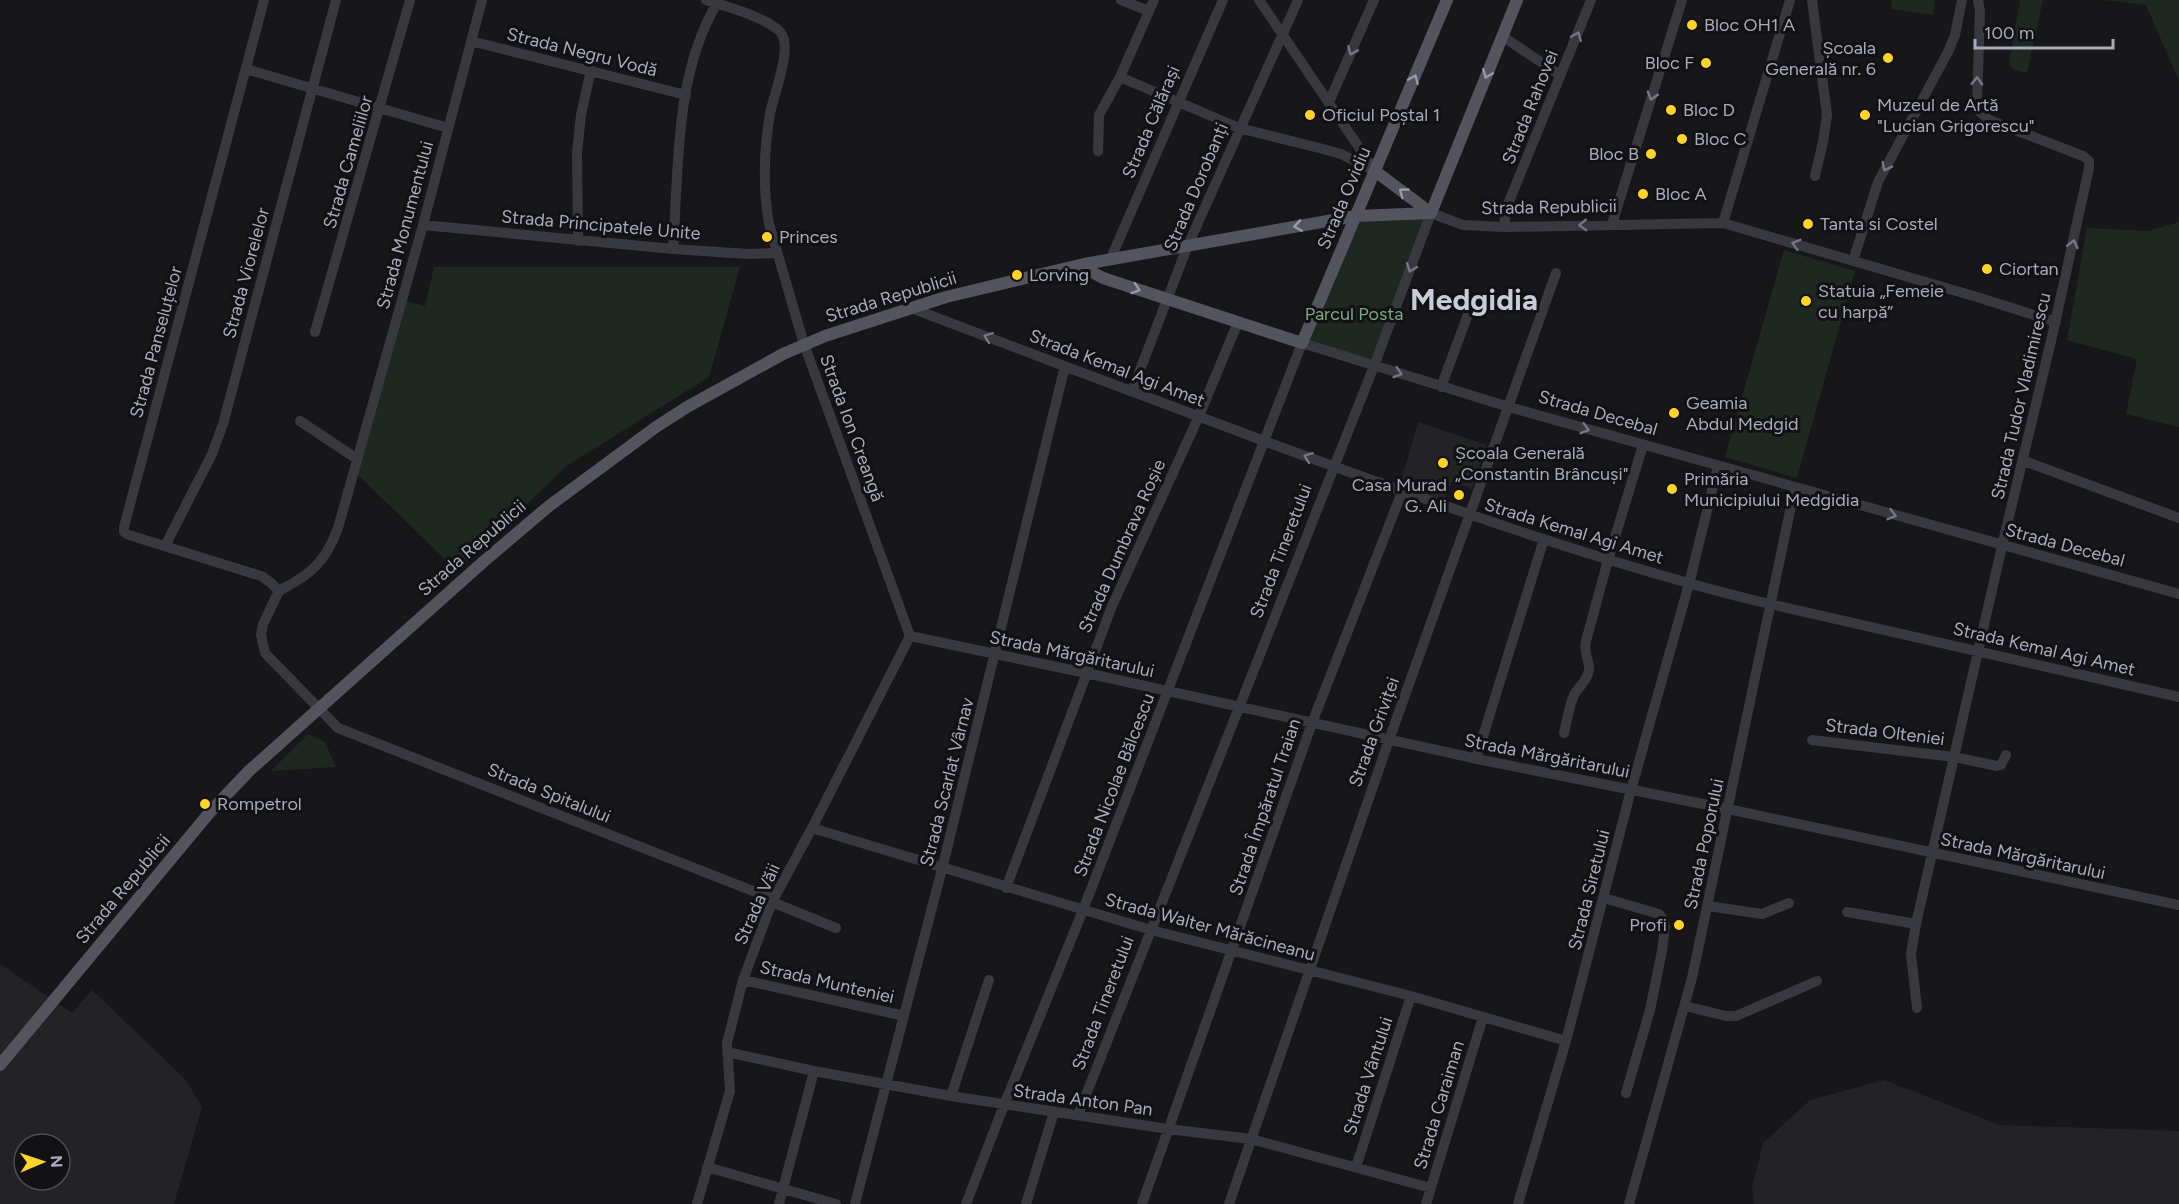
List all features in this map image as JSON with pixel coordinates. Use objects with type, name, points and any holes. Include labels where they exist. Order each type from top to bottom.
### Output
[{"type":"main road","name":"Strada Ovidiu","points":[[1302,343],[1447,0]]},
{"type":"main road","name":"Strada Tineretului","points":[[1431,213],[1517,0]]},
{"type":"main road","points":[[1375,171],[1431,213]]},
{"type":"main road","name":"Strada Republicii","points":[[0,1065],[210,812],[249,771],[540,513],[687,407],[804,344],[946,297],[1111,258],[1188,244],[1356,216],[1431,213]]},
{"type":"main road","name":"Strada Decebal","points":[[1084,264],[1103,278],[1302,343]]},
{"type":"street","name":"Strada Panseluțelor","points":[[264,0],[124,532],[129,536],[261,576],[279,591]]},
{"type":"street","name":"Strada Viorelelor","points":[[165,546],[212,454],[223,424],[336,0]]},
{"type":"street","name":"Strada Cameliilor","points":[[315,332],[410,0]]},
{"type":"street","name":"Strada Monumentului","points":[[279,591],[303,578],[324,559],[338,528],[423,225],[482,0]]},
{"type":"street","points":[[1121,0],[1149,11]]},
{"type":"street","points":[[1098,151],[1099,115],[1154,0]]},
{"type":"street","name":"Strada Călărași","points":[[1111,258],[1223,0]]},
{"type":"street","points":[[1259,0],[1375,171]]},
{"type":"street","name":"Strada Dorobanți","points":[[1132,391],[1188,244],[1298,0]]},
{"type":"street","points":[[1329,102],[1374,0]]},
{"type":"street","name":"Strada Rahovei","points":[[1504,227],[1506,209],[1591,0]]},
{"type":"street","points":[[1612,224],[1682,0]]},
{"type":"street","points":[[1723,223],[1790,0]]},
{"type":"street","points":[[1812,0],[1827,115],[1815,176]]},
{"type":"street","points":[[1853,261],[1878,182],[1948,51],[1955,35],[1962,0]]},
{"type":"street","name":"Strada Tudor Vladimirescu","points":[[1917,1008],[1911,954],[1916,924],[2002,546],[2056,322],[2089,168],[2088,161],[2083,156],[1989,120],[1978,110],[1980,10],[1978,0]]},
{"type":"street","points":[[673,249],[681,134],[694,51],[707,20],[711,2],[736,4]]},
{"type":"street","name":"Strada Ion Creangă","points":[[736,4],[780,32],[784,39],[784,57],[770,113],[766,154],[766,206],[777,253],[804,344],[910,636]]},
{"type":"street","points":[[1502,36],[1560,75]]},
{"type":"street","name":"Strada Negru Vodă","points":[[471,41],[686,95]]},
{"type":"street","points":[[246,69],[448,128]]},
{"type":"street","points":[[578,241],[577,152],[581,115],[591,70]]},
{"type":"street","points":[[1119,77],[1178,100],[1239,128],[1332,151],[1375,171]]},
{"type":"street","points":[[1361,150],[1374,153],[1383,151]]},
{"type":"street","name":"Strada Republicii","points":[[1431,213],[1463,225],[1504,227],[1723,223],[2056,322]]},
{"type":"street","name":"Strada Tineretului","points":[[1078,1115],[1374,366],[1431,213]]},
{"type":"street","name":"Strada Principatele Unite","points":[[423,225],[673,249],[748,254],[777,253]]},
{"type":"street","name":"Strada Griviței","points":[[1229,1204],[1308,969],[1556,273]]},
{"type":"street","name":"Strada Kemal Agi Amet","points":[[911,308],[1402,492],[1608,560],[1769,604],[2179,697]]},
{"type":"street","points":[[1441,387],[1470,309]]},
{"type":"street","name":"Strada Dumbrava Roșie","points":[[1006,888],[1112,606],[1238,322]]},
{"type":"street","name":"Strada Decebal","points":[[1302,343],[1509,407],[2179,594]]},
{"type":"street","name":"Strada Nicolae Bălcescu","points":[[966,1204],[1083,910],[1302,343]]},
{"type":"street","name":"Strada Scarlat Vârnav","points":[[855,1204],[996,654],[1065,366]]},
{"type":"street","points":[[300,421],[357,459]]},
{"type":"street","points":[[1564,733],[1573,699],[1584,685],[1588,672],[1585,648],[1608,560],[1643,445]]},
{"type":"street","points":[[2024,461],[2179,518]]},
{"type":"street","name":"Strada Siretului","points":[[1518,1204],[1566,1041],[1631,789],[1689,584],[1718,466]]},
{"type":"street","name":"Strada Poporului","points":[[1629,1204],[1686,1006],[1769,604],[1796,487]]},
{"type":"street","name":"Strada Împăratul Traian","points":[[1142,1204],[1312,723],[1402,492]]},
{"type":"street","points":[[1476,759],[1544,539]]},
{"type":"street","name":"Strada Spitalului","points":[[279,591],[263,624],[262,645],[270,659],[338,728],[772,901]]},
{"type":"street","name":"Strada Mărgăritarului","points":[[910,636],[1476,759],[1728,809],[2179,905]]},
{"type":"street","name":"Strada Văii","points":[[697,1204],[730,1091],[727,1052],[742,980],[772,901],[910,636]]},
{"type":"street","name":"Strada Olteniei","points":[[1812,740],[1954,758],[1997,766],[2001,765],[2006,755]]},
{"type":"street","name":"Strada Walter Mărăcineanu","points":[[812,828],[942,869],[1151,930],[1411,996],[1566,1041]]},
{"type":"street","points":[[1604,898],[1659,914],[1665,926],[1650,1010],[1626,1093]]},
{"type":"street","points":[[772,901],[836,928]]},
{"type":"street","points":[[1708,906],[1762,914],[1789,903]]},
{"type":"street","points":[[1847,912],[1916,924]]},
{"type":"street","name":"Strada Munteniei","points":[[742,980],[904,1016]]},
{"type":"street","points":[[951,1096],[989,980]]},
{"type":"street","points":[[1686,1006],[1726,1016],[1736,1016],[1817,981]]},
{"type":"street","name":"Strada Vântului","points":[[1356,1167],[1411,996]]},
{"type":"street","name":"Strada Caraiman","points":[[1426,1204],[1483,1017]]},
{"type":"street","name":"Strada Anton Pan","points":[[727,1052],[886,1085],[1004,1105],[1168,1129],[1251,1138],[1431,1188]]},
{"type":"street","points":[[779,1204],[814,1071]]},
{"type":"street","points":[[1026,1204],[1054,1112]]},
{"type":"street","points":[[707,1167],[836,1204]]},
{"type":"shaded area","name":"Școala Generală „Constantin Brâncuși\"","points":[[1418,422],[1487,445],[1472,489],[1451,482],[1444,503],[1399,488]]},
{"type":"shaded area","points":[[0,964],[72,1013],[92,990],[185,1079],[202,1107],[174,1204],[0,1204]]},
{"type":"shaded area","points":[[1884,1080],[2000,1125],[2179,1131],[2179,1204],[1754,1204],[1752,1188],[1763,1143],[1810,1100]]},
{"type":"green space","points":[[1892,0],[1935,0],[1933,15],[1891,9]]},
{"type":"green space","points":[[2020,0],[2043,0],[2027,73],[2014,70],[2009,64]]},
{"type":"green space","points":[[2104,0],[2179,0],[2179,81],[2146,5]]},
{"type":"green space","name":"Parcul Posta","points":[[1431,213],[1374,366],[1302,343],[1356,216]]},
{"type":"green space","points":[[2179,222],[2179,427],[2126,414],[2137,359],[2067,340],[2087,228],[2148,231]]},
{"type":"green space","points":[[1784,250],[1855,271],[1797,478],[1725,457]]},
{"type":"green space","points":[[434,267],[740,267],[709,377],[565,467],[458,572],[356,473],[406,301],[425,306]]},
{"type":"green space","points":[[1463,442],[1483,448],[1470,486],[1451,480]]},
{"type":"green space","points":[[308,734],[325,742],[336,767],[271,771]]},
{"type":"place","name":"Bloc OH1 A","points":[[1692,25]]},
{"type":"place","name":"Școala Generală nr. 6","points":[[1888,58]]},
{"type":"place","name":"Bloc F","points":[[1706,63]]},
{"type":"place","name":"Bloc D","points":[[1671,110]]},
{"type":"place","name":"Oficiul Poștal 1","points":[[1310,115]]},
{"type":"place","name":"Muzeul de Artă \"Lucian Grigorescu\"","points":[[1865,115]]},
{"type":"place","name":"Bloc C","points":[[1682,139]]},
{"type":"place","name":"Bloc B","points":[[1651,154]]},
{"type":"place","name":"Bloc A","points":[[1643,194]]},
{"type":"place","name":"Tanta si Costel","points":[[1808,224]]},
{"type":"place","name":"Princes","points":[[767,237]]},
{"type":"place","name":"Ciortan","points":[[1987,269]]},
{"type":"place","name":"Lorving","points":[[1017,275]]},
{"type":"place","name":"Statuia „Femeie cu harpă”","points":[[1806,301]]},
{"type":"place","name":"Geamia Abdul Medgid","points":[[1674,413]]},
{"type":"place","name":"Școala Generală „Constantin Brâncuși\"","points":[[1443,463]]},
{"type":"place","name":"Primăria Municipiului Medgidia","points":[[1672,489]]},
{"type":"place","name":"Casa Murad G. Ali","points":[[1459,495]]},
{"type":"place","name":"Rompetrol","points":[[205,804]]},
{"type":"place","name":"Profi","points":[[1679,925]]},
{"type":"district","name":"Medgidia","points":[[1474,300]]}]
